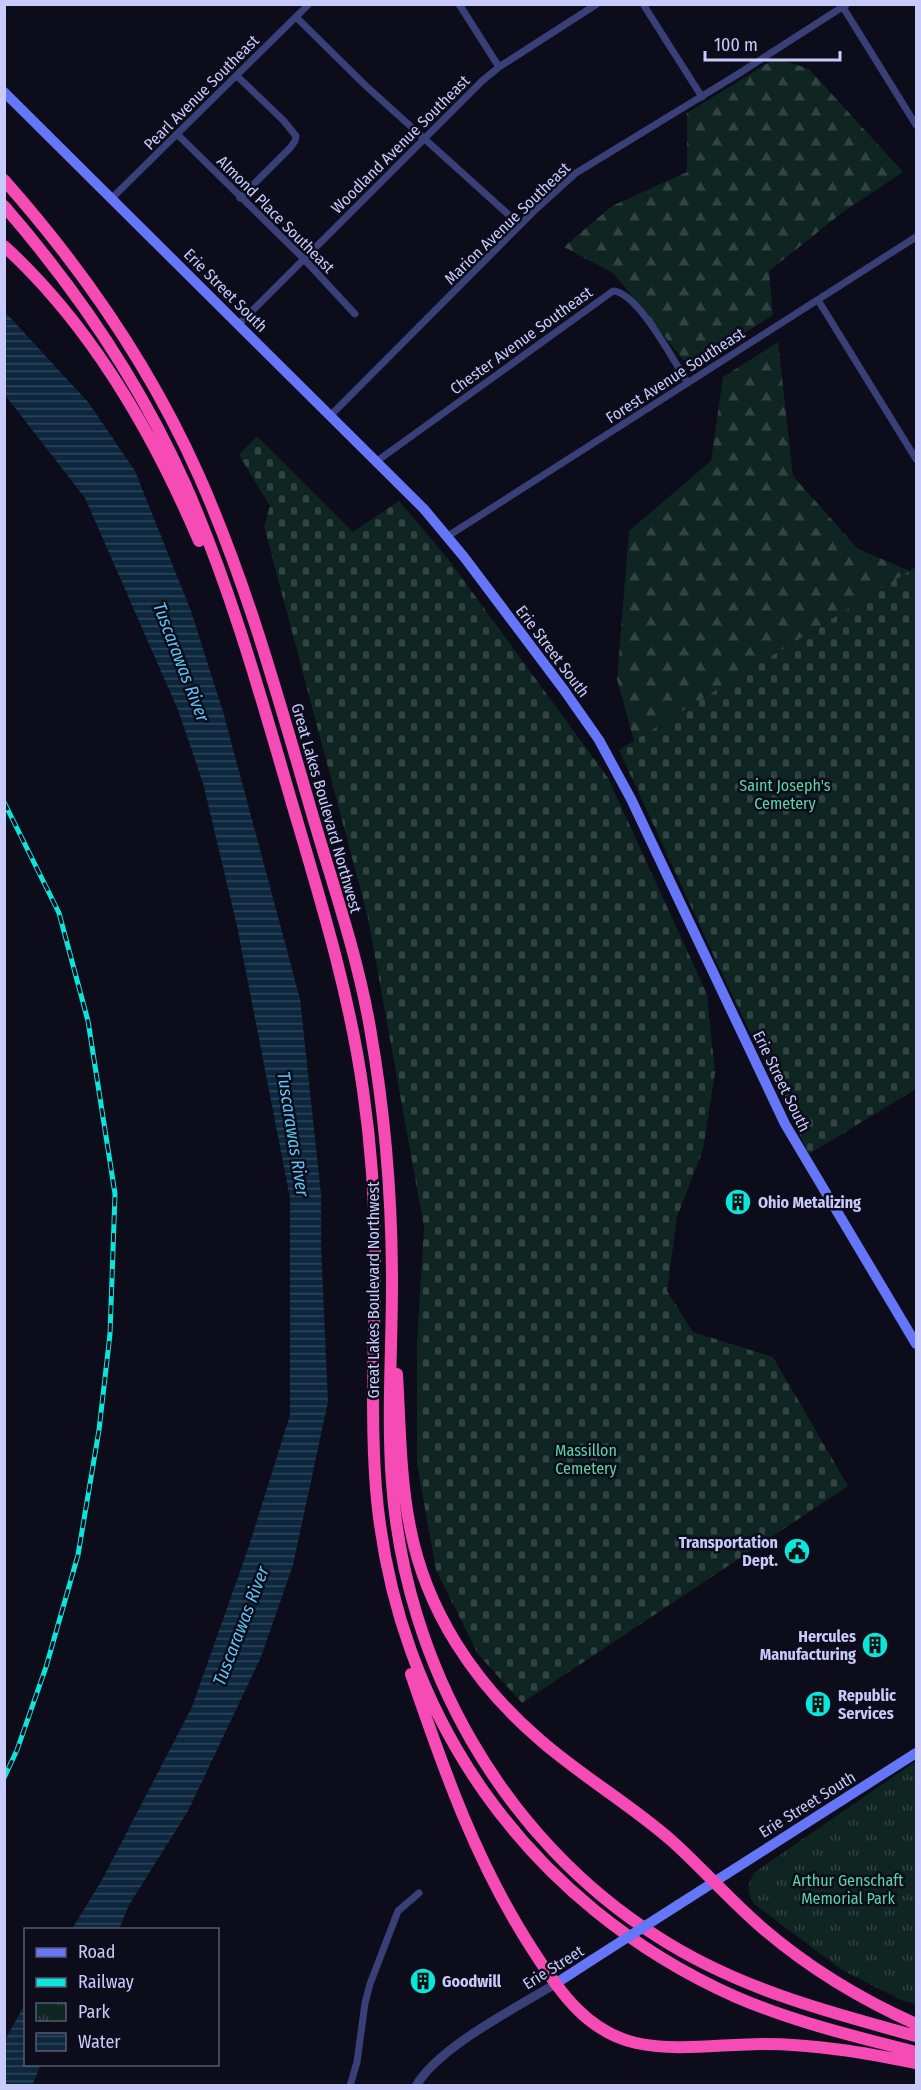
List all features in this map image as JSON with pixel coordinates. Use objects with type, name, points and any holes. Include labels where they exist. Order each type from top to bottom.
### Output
[{"type":"highway","name":"Great Lakes Boulevard Northwest","points":[[4,180],[78,269],[127,342],[151,382],[200,478],[247,598],[353,954],[370,1026],[387,1143],[391,1238],[390,1447],[399,1540],[409,1592],[435,1668],[455,1711],[481,1758],[516,1808],[550,1847],[589,1885],[656,1937],[719,1970],[782,1997],[916,2036]]},
{"type":"highway","name":"Great Lakes Boulevard Northwest","points":[[4,206],[74,294],[135,388],[177,469],[226,589],[259,691],[328,925],[355,1043],[367,1124],[374,1205],[374,1426],[380,1530],[385,1564],[401,1627],[441,1722],[471,1774],[516,1833],[573,1892],[614,1927],[681,1970],[769,2010],[916,2052]]},
{"type":"highway","points":[[4,246],[52,294],[109,370],[144,427],[174,485],[206,556],[226,589]]},
{"type":"highway","points":[[391,1325],[396,1352],[402,1472],[410,1527],[424,1579],[447,1628],[480,1679],[521,1724],[634,1809],[680,1848],[759,1925],[805,1962],[860,1996],[916,2024]]},
{"type":"highway","points":[[374,1426],[369,1483],[373,1530],[383,1584],[402,1649],[467,1827],[505,1904],[555,1984],[574,2007],[595,2025],[619,2038],[638,2044],[664,2047],[793,2045],[860,2052],[916,2063]]},
{"type":"main road","name":"Erie Street South","points":[[4,92],[377,461],[448,536],[564,690],[608,755],[631,799],[785,1124],[916,1344]]},
{"type":"main road","name":"Erie Street South","points":[[714,1882],[916,1753]]},
{"type":"main road","name":"Erie Street","points":[[555,1984],[714,1882]]},
{"type":"street","points":[[295,4],[299,14],[366,86],[520,225]]},
{"type":"street","name":"Pearl Avenue Southeast","points":[[112,198],[309,4]]},
{"type":"street","points":[[459,4],[499,67]]},
{"type":"street","name":"Woodland Avenue Southeast","points":[[239,324],[499,67],[597,4]]},
{"type":"street","points":[[644,4],[702,97]]},
{"type":"street","points":[[844,6],[916,125]]},
{"type":"street","name":"Marion Avenue Southeast","points":[[331,416],[520,225],[576,173],[702,97],[844,6]]},
{"type":"street","points":[[237,75],[288,125],[296,136],[290,148],[240,198]]},
{"type":"street","name":"Almond Place Southeast","points":[[177,134],[304,259],[355,314]]},
{"type":"street","name":"Forest Avenue Southeast","points":[[448,536],[916,237]]},
{"type":"street","name":"Chester Avenue Southeast","points":[[377,461],[613,291],[624,295],[645,315],[688,383]]},
{"type":"street","points":[[818,300],[916,459]]},
{"type":"street","points":[[350,2085],[357,2062],[365,2002],[370,1984],[398,1911],[419,1893]]},
{"type":"street","name":"Erie Street","points":[[416,2085],[431,2066],[454,2048],[555,1984]]},
{"type":"green space","points":[[776,58],[809,69],[903,172],[843,212],[769,271],[773,315],[690,368],[613,273],[564,247],[612,206],[687,172],[687,113]]},
{"type":"green space","points":[[778,342],[793,476],[858,549],[910,571],[634,741],[617,679],[629,531],[711,461],[723,377]]},
{"type":"green space","name":"Massillon Cemetery","points":[[257,436],[353,532],[399,501],[448,559],[608,778],[707,994],[715,1073],[703,1150],[677,1217],[667,1291],[693,1332],[773,1357],[848,1486],[522,1703],[478,1654],[436,1570],[417,1464],[417,1343],[424,1227],[368,918],[264,526],[270,506],[239,455]]},
{"type":"green space","name":"Saint Joseph's Cemetery","points":[[916,567],[916,1089],[809,1154],[724,978],[619,750]]},
{"type":"green space","name":"Arthur Genschaft Memorial Park","points":[[916,1761],[916,2004],[903,2001],[842,1970],[754,1904],[749,1888],[750,1880],[755,1872]]},
{"type":"water","name":"Tuscarawas River","points":[[5,312],[88,402],[135,471],[191,611],[224,715],[300,999],[321,1194],[328,1402],[293,1565],[261,1657],[188,1811],[129,1905],[119,1928],[73,1928],[102,1880],[192,1707],[249,1546],[290,1415],[290,1198],[237,926],[203,783],[178,710],[85,498],[5,395]]},
{"type":"water","points":[[24,2006],[24,2066],[41,2066],[32,2085],[5,2085],[5,2040]]},
{"type":"railway","points":[[4,802],[59,913],[88,1021],[115,1194],[110,1334],[99,1430],[78,1555],[46,1667],[17,1750],[4,1778]]},
{"type":"place","name":"Ohio Metalizing","points":[[738,1202]]},
{"type":"place","name":"Transportation Dept.","points":[[797,1551]]},
{"type":"place","name":"Hercules Manufacturing","points":[[875,1645]]},
{"type":"place","name":"Republic Services","points":[[818,1704]]},
{"type":"place","name":"Goodwill","points":[[423,1981]]}]
